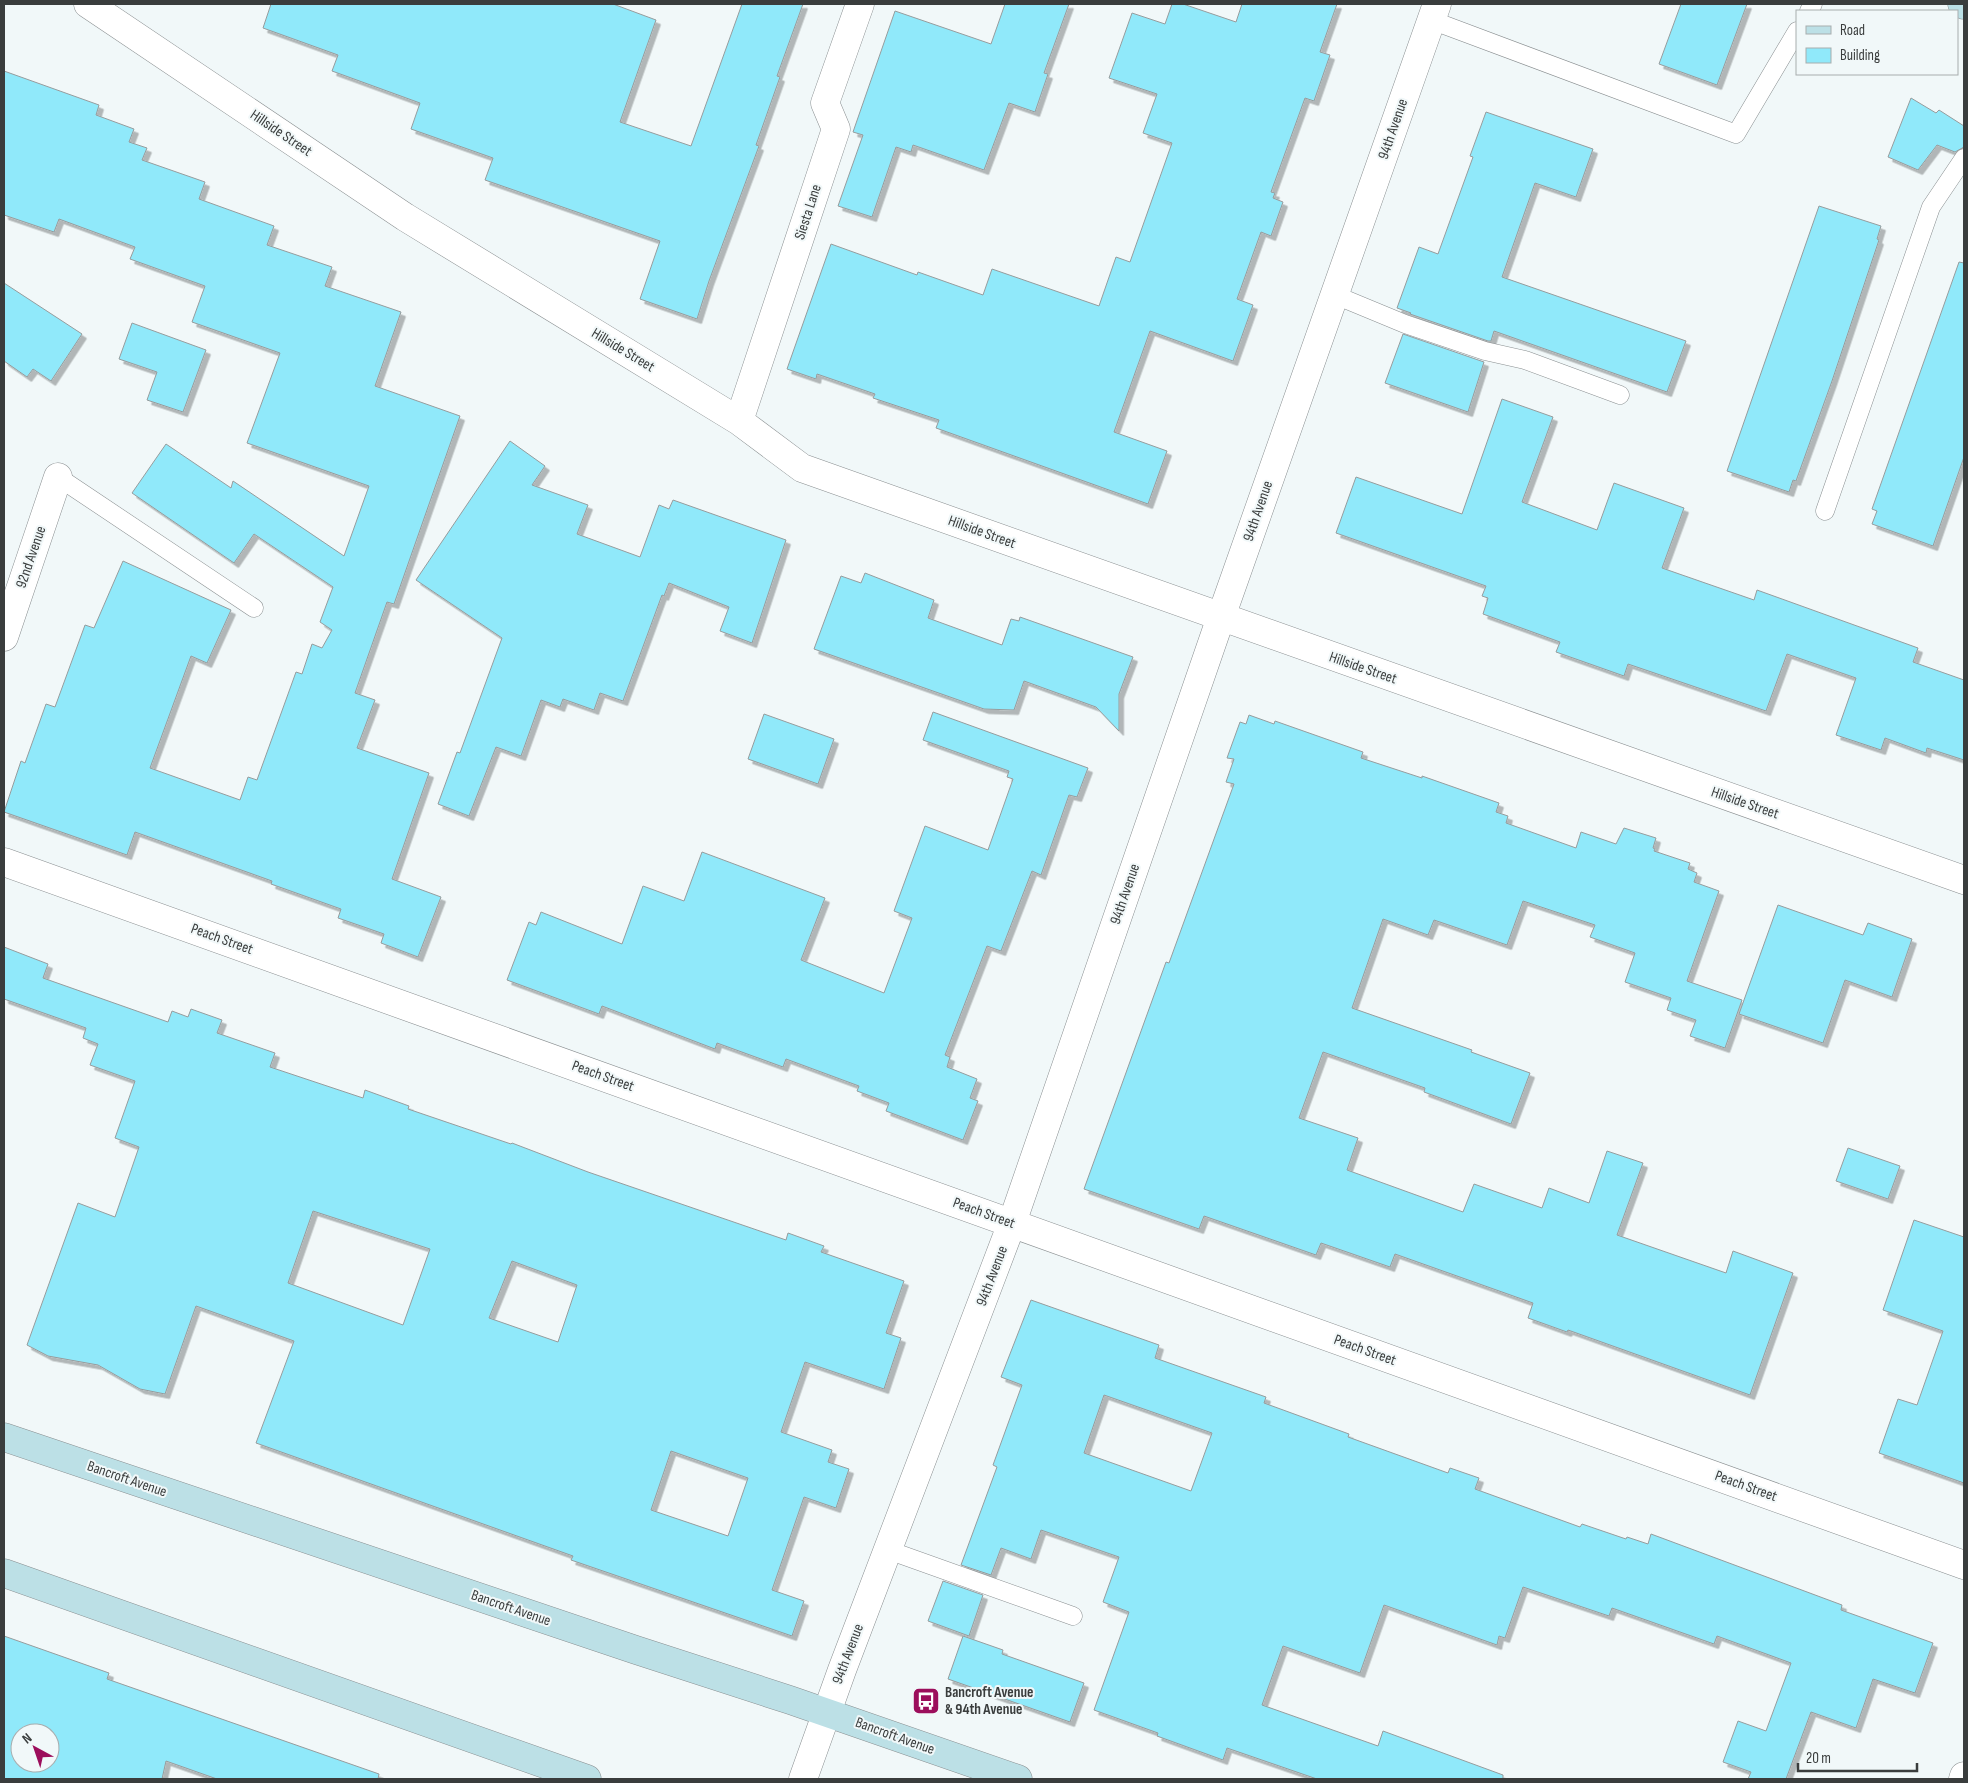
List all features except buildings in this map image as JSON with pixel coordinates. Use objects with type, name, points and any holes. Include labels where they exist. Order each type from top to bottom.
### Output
[{"type":"main road","name":"Bancroft Avenue","points":[[4,1437],[826,1712],[1018,1779]]},
{"type":"main road","points":[[4,1573],[587,1779]]},
{"type":"street","name":"Hillside Street","points":[[88,4],[406,217],[739,421],[802,468],[1964,880]]},
{"type":"street","name":"Siesta Lane","points":[[739,421],[836,129],[825,103],[860,4]]},
{"type":"street","name":"94th Avenue","points":[[803,1779],[826,1712],[1012,1223],[1221,617],[1434,12]]},
{"type":"street","name":"92nd Avenue","points":[[4,637],[58,477]]},
{"type":"street","name":"Peach Street","points":[[4,862],[1964,1565]]},
{"type":"lane","points":[[1434,12],[1736,134],[1796,33]]},
{"type":"lane","points":[[1825,511],[1931,207],[1964,158]]},
{"type":"lane","points":[[1334,295],[1405,324],[1485,351],[1526,360],[1620,395]]},
{"type":"lane","points":[[58,477],[254,608]]},
{"type":"lane","points":[[888,1550],[1072,1616]]},
{"type":"place","name":"Bancroft Avenue & 94th Avenue","points":[[926,1701]]}]
